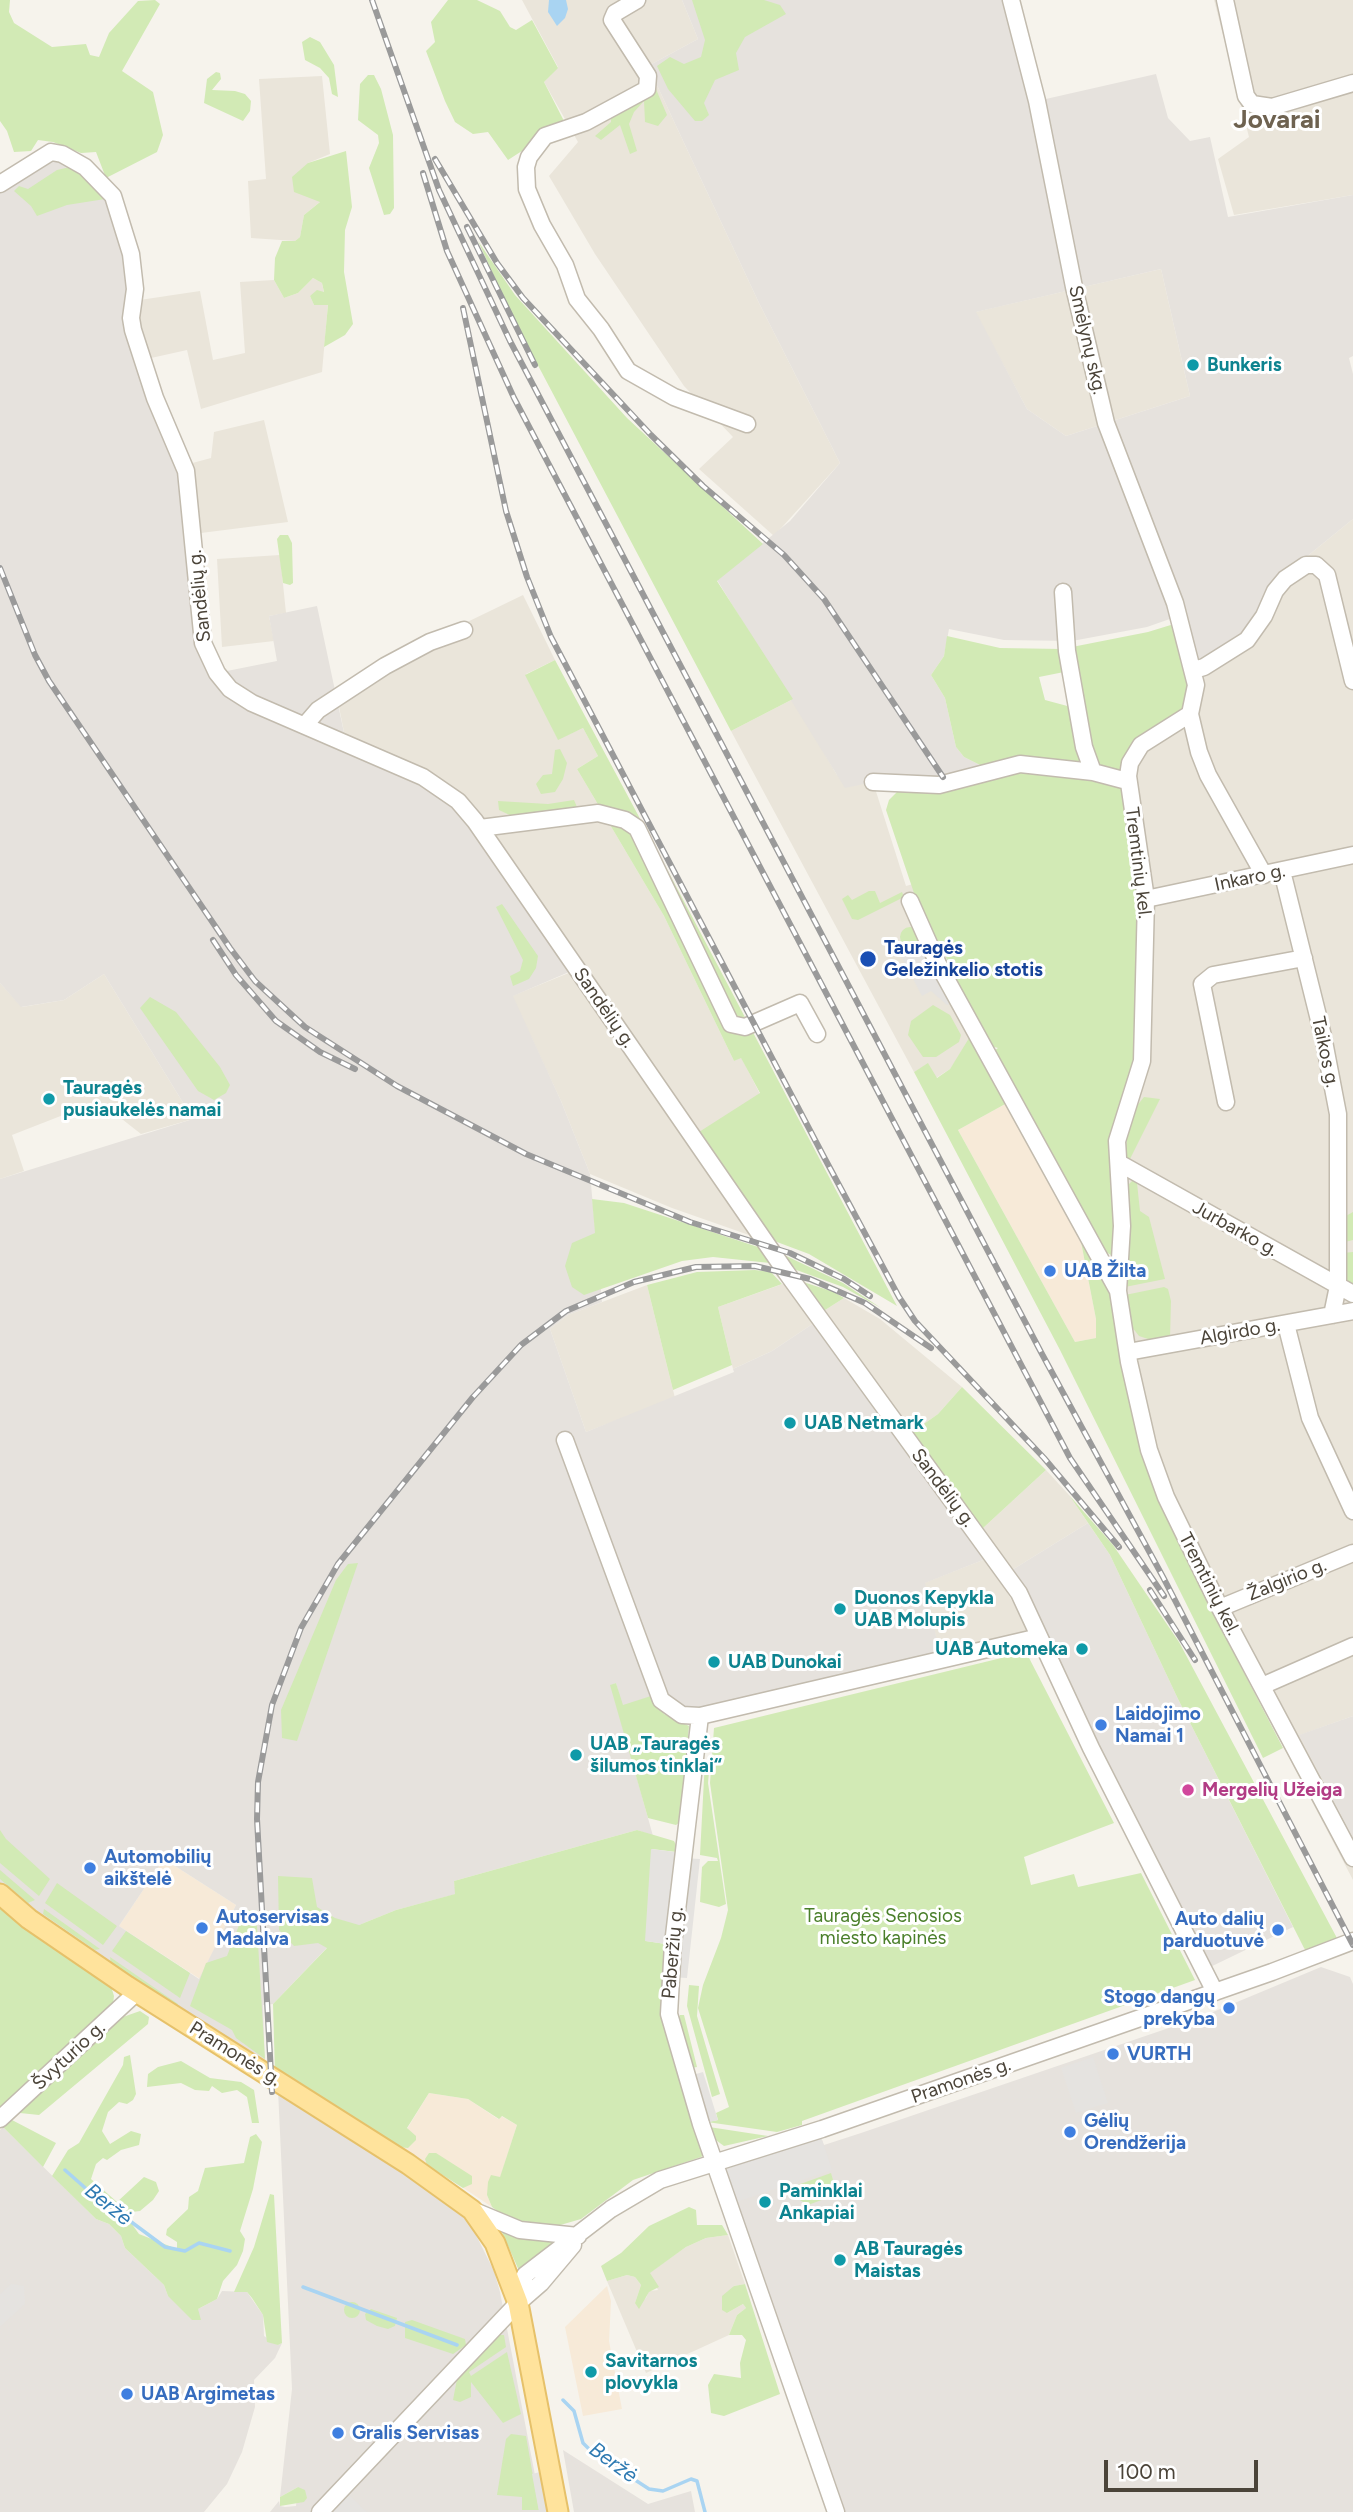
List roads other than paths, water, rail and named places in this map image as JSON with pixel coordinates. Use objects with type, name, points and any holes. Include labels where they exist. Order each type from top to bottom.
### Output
[{"type":"main road","name":"Pramonės g.","points":[[0,1894],[29,1919],[137,1992],[408,2164],[472,2210],[495,2243],[517,2303],[558,2512]]},
{"type":"street","points":[[638,0],[615,13],[612,20],[650,82],[642,93],[607,112],[545,136],[529,157],[526,167],[527,189],[542,225],[565,265],[577,299],[601,329],[628,371],[674,397],[747,424]]},
{"type":"street","name":"Smėlynų skg.","points":[[1011,0],[1037,101],[1074,288],[1106,423],[1175,603],[1194,670]]},
{"type":"street","points":[[1225,0],[1246,96],[1252,104],[1272,107],[1353,83]]},
{"type":"street","name":"Sandėlių g.","points":[[0,184],[51,152],[76,160],[113,196],[131,254],[135,289],[131,318],[133,330],[155,398],[186,471],[199,610],[207,657],[230,689],[252,703],[423,777],[458,801],[480,828],[791,1280],[1019,1593],[1091,1748],[1215,1992]]},
{"type":"street","points":[[1264,875],[1208,775],[1199,752],[1190,714],[1195,696],[1194,670],[1204,667],[1247,640],[1286,579],[1306,565],[1316,565],[1331,583],[1353,681]]},
{"type":"street","points":[[1063,592],[1067,651],[1078,722],[1093,772]]},
{"type":"street","points":[[305,725],[318,710],[385,666],[430,642],[464,630]]},
{"type":"street","name":"Tremtinių kel.","points":[[1190,714],[1141,745],[1130,763],[1128,781],[1146,899],[1142,1061],[1138,1082],[1117,1141],[1120,1253],[1118,1291],[1128,1352],[1158,1478],[1220,1608],[1353,1858]]},
{"type":"street","points":[[873,782],[939,785],[1020,764],[1093,772],[1128,781]]},
{"type":"street","points":[[480,828],[598,813],[625,820],[637,828],[730,1024],[745,1027],[800,1003],[817,1034]]},
{"type":"street","name":"Inkaro g.","points":[[1146,899],[1353,855]]},
{"type":"street","name":"Taikos g.","points":[[1282,871],[1338,1114],[1338,1286],[1332,1315]]},
{"type":"street","name":"Tremtinių kel.","points":[[910,901],[938,964],[1118,1291]]},
{"type":"street","points":[[1226,1102],[1202,984],[1213,975],[1304,958]]},
{"type":"street","name":"Jurbarko g.","points":[[1119,1163],[1353,1294]]},
{"type":"street","points":[[1100,1258],[1111,1262],[1120,1253]]},
{"type":"street","name":"Algirdo g.","points":[[1128,1352],[1353,1311]]},
{"type":"street","points":[[1286,1324],[1310,1418],[1353,1511]]},
{"type":"street","points":[[565,1440],[661,1700],[682,1715],[700,1716],[1039,1637]]},
{"type":"street","name":"Žalgirio g.","points":[[1220,1608],[1353,1553]]},
{"type":"street","points":[[1262,1686],[1353,1646]]},
{"type":"street","name":"Paberžių g.","points":[[700,1716],[668,1998],[673,2035],[836,2512]]},
{"type":"street","name":"Pramonės g.","points":[[320,2512],[517,2303],[525,2275],[636,2192],[660,2180],[835,2124],[1215,1992],[1353,1941]]},
{"type":"street","name":"Švyturio g.","points":[[0,2119],[137,1992]]},
{"type":"street","name":"Pramonės g.","points":[[472,2210],[520,2230],[578,2236]]},
{"type":"water","points":[[549,0],[566,0],[568,9],[565,18],[557,26],[548,12]]},
{"type":"waterway","name":"Beržė","points":[[65,2170],[118,2217],[130,2221],[165,2247],[185,2251],[199,2243],[230,2251]]},
{"type":"waterway","name":"Beržė","points":[[303,2287],[457,2345]]},
{"type":"waterway","name":"Beržė","points":[[563,2400],[574,2411],[583,2443],[592,2452],[649,2489],[663,2491],[691,2479],[697,2481],[705,2512]]},
{"type":"railway","points":[[372,0],[439,190],[510,341],[1042,1354],[1163,1577],[1353,1945]]},
{"type":"railway","points":[[435,159],[497,263],[523,298],[651,435],[703,486],[784,555],[824,599],[943,777]]},
{"type":"railway","points":[[423,173],[447,251],[514,398],[1070,1458],[1164,1596]]},
{"type":"railway","points":[[467,227],[535,365]]},
{"type":"railway","points":[[463,308],[506,511],[527,577],[551,637],[824,1157],[899,1297],[915,1321],[1044,1458],[1119,1547]]},
{"type":"railway","points":[[0,568],[35,655],[49,681],[230,948],[255,981],[305,1027],[397,1086],[526,1154],[690,1222],[790,1253],[844,1279],[870,1296]]},
{"type":"railway","points":[[213,940],[236,975],[276,1021],[320,1052],[355,1069]]},
{"type":"railway","points":[[272,2092],[257,1819],[258,1782],[272,1705],[301,1628],[338,1564],[473,1397],[521,1345],[566,1311],[634,1282],[696,1267],[755,1266],[810,1279],[865,1303],[931,1348]]},
{"type":"railway","points":[[1150,1590],[1195,1660]]},
{"type":"place","name":"Bunkeris","points":[[1193,365]]},
{"type":"place","name":"Tauragės Geležinkelio stotis","points":[[868,959]]},
{"type":"place","name":"Tauragės pusiaukelės namai","points":[[49,1099]]},
{"type":"place","name":"UAB Žilta","points":[[1050,1271]]},
{"type":"place","name":"UAB Netmark","points":[[790,1423]]},
{"type":"place","name":"Duonos Kepykla UAB Molupis","points":[[840,1609]]},
{"type":"place","name":"UAB Automeka","points":[[1082,1649]]},
{"type":"place","name":"UAB Dunokai","points":[[714,1662]]},
{"type":"place","name":"Laidojimo Namai 1","points":[[1101,1725]]},
{"type":"place","name":"UAB „Tauragės šilumos tinklai“","points":[[576,1755]]},
{"type":"place","name":"Mergelių Užeiga","points":[[1188,1790]]},
{"type":"place","name":"Automobilių aikštelė","points":[[90,1868]]},
{"type":"place","name":"Autoservisas Madalva","points":[[202,1928]]},
{"type":"place","name":"Auto dalių parduotuvė","points":[[1278,1930]]},
{"type":"place","name":"Stogo dangų prekyba","points":[[1229,2008]]},
{"type":"place","name":"VURTH","points":[[1113,2054]]},
{"type":"place","name":"Gėlių Orendžerija","points":[[1070,2132]]},
{"type":"place","name":"Paminklai Ankapiai","points":[[765,2202]]},
{"type":"place","name":"AB Tauragės Maistas","points":[[840,2260]]},
{"type":"place","name":"Savitarnos plovykla","points":[[591,2372]]},
{"type":"place","name":"UAB Argimetas","points":[[127,2394]]},
{"type":"place","name":"Gralis Servisas","points":[[338,2433]]},
{"type":"district","name":"Jovarai","points":[[1277,120]]},
{"type":"park label","name":"Tauragės Senosios miesto kapinės","points":[[883,1927]]}]
